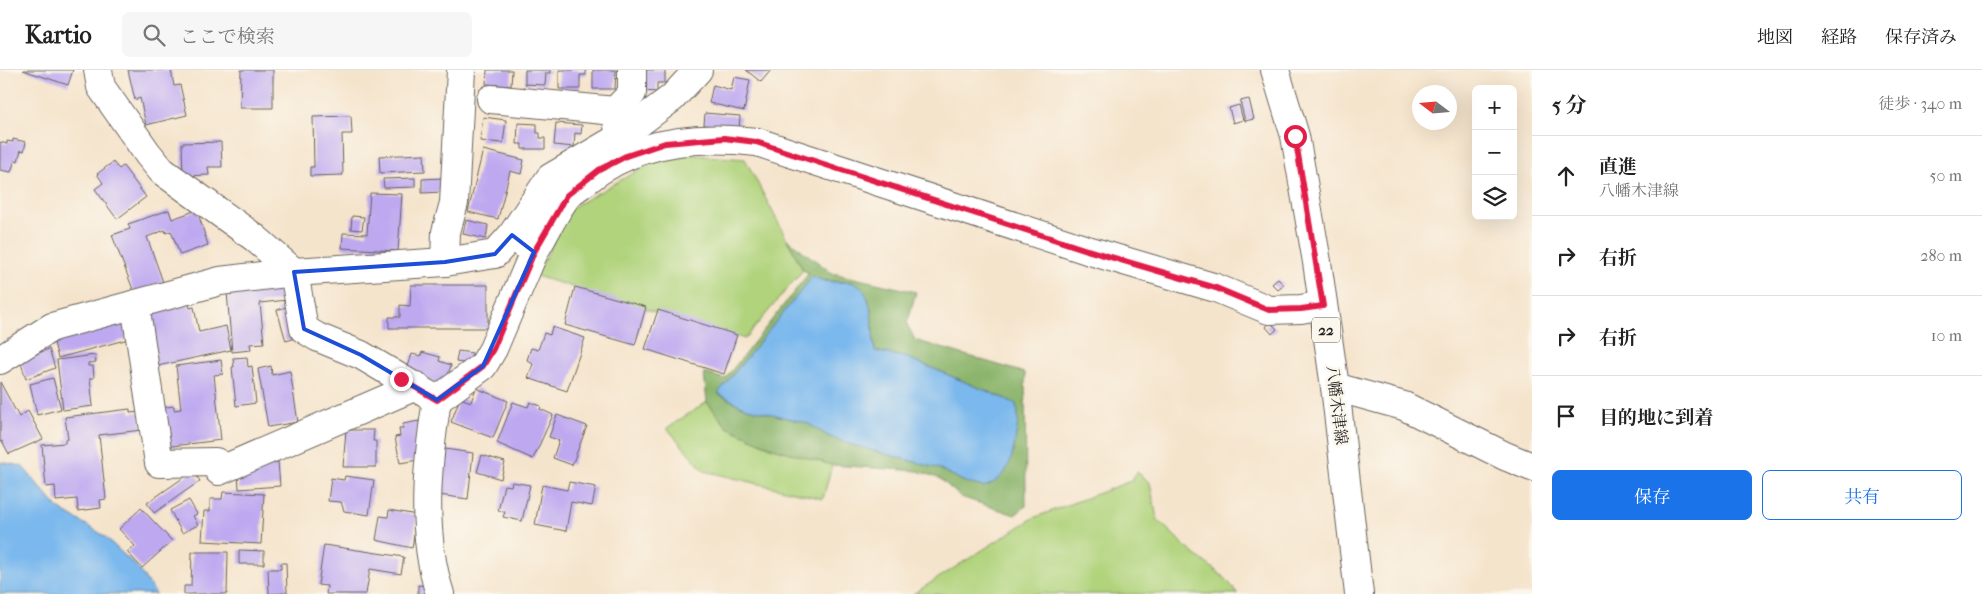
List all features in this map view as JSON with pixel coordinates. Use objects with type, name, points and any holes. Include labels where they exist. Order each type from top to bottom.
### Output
[{"type":"street","points":[[98,70],[101,87],[162,171],[255,238],[294,272],[304,329],[317,337],[361,355],[427,393]]},
{"type":"street","points":[[445,262],[446,232],[454,203],[461,70]]},
{"type":"street","points":[[618,124],[632,93],[632,70]]},
{"type":"street","points":[[0,360],[52,327],[220,281],[294,272],[445,262],[495,254],[512,235],[550,178],[618,124],[672,98],[698,70]]},
{"type":"street","name":"八幡木津線","points":[[1275,70],[1295,136],[1323,306],[1360,594]]},
{"type":"street","points":[[490,99],[618,124]]},
{"type":"street","points":[[135,304],[159,463],[216,462],[220,471],[427,393],[483,366],[493,349],[534,252],[567,195],[599,170],[626,156],[665,143],[724,138],[766,145],[1087,250],[1216,288],[1269,310],[1323,306]]},
{"type":"street","points":[[512,235],[534,252]]},
{"type":"street","points":[[1335,388],[1404,406],[1505,456],[1532,467]]},
{"type":"street","points":[[427,393],[429,466],[427,504],[432,568],[440,594]]},
{"type":"highlighted area","points":[[512,235],[534,252],[483,366],[437,400],[361,355],[304,329],[294,272],[445,262],[495,254]]},
{"type":"green space","points":[[669,153],[745,159],[803,270],[745,339],[536,276],[571,208]]},
{"type":"green space","points":[[787,239],[832,273],[916,292],[907,324],[915,340],[1025,373],[1026,506],[1015,515],[961,497],[939,478],[918,471],[832,465],[773,448],[727,427],[707,402],[704,373],[725,379],[809,273],[803,270]],"holes":[[[820,280],[851,282],[871,308],[871,330],[875,351],[908,358],[1015,403],[965,482],[940,469],[849,444],[828,436],[807,423],[744,407],[718,394]]]},
{"type":"green space","points":[[707,402],[727,427],[773,448],[832,465],[823,499],[704,471],[667,428]]},
{"type":"green space","points":[[1137,472],[1150,483],[1157,519],[1187,548],[1226,579],[1238,594],[913,594],[1033,518],[1131,481]]},
{"type":"water","points":[[813,276],[825,281],[856,284],[863,290],[868,298],[875,351],[908,358],[1015,403],[1018,418],[1013,451],[1008,466],[999,479],[983,487],[965,482],[940,469],[849,444],[828,436],[807,423],[744,407],[718,393]]},
{"type":"water","points":[[0,462],[22,466],[58,508],[103,535],[137,567],[156,594],[0,594]]},
{"type":"building","points":[[23,70],[73,70],[68,85]]},
{"type":"building","points":[[128,70],[171,70],[174,86],[180,85],[187,115],[146,125],[140,98],[135,100]]},
{"type":"building","points":[[241,70],[273,70],[273,108],[240,108]]},
{"type":"building","points":[[487,70],[512,70],[511,86],[486,84]]},
{"type":"building","points":[[525,70],[550,70],[550,73],[546,73],[545,85],[525,84]]},
{"type":"building","points":[[559,70],[586,70],[586,75],[580,75],[580,89],[559,89]]},
{"type":"building","points":[[593,70],[616,70],[615,89],[593,89]]},
{"type":"building","points":[[644,70],[665,70],[665,83],[657,83],[657,92],[643,91]]},
{"type":"building","points":[[746,70],[771,70],[761,82]]},
{"type":"building","points":[[734,77],[750,80],[744,111],[709,103],[713,85],[731,90]]},
{"type":"building","points":[[1249,99],[1254,119],[1245,121],[1240,101]]},
{"type":"building","points":[[1239,105],[1243,120],[1233,123],[1229,108]]},
{"type":"building","points":[[705,113],[740,116],[739,129],[704,125]]},
{"type":"building","points":[[351,116],[352,134],[342,134],[343,175],[310,176],[310,167],[314,167],[313,117]]},
{"type":"building","points":[[483,117],[506,120],[503,143],[480,141]]},
{"type":"building","points":[[518,123],[537,124],[537,133],[540,133],[540,138],[545,138],[545,149],[522,149],[522,144],[517,144]]},
{"type":"building","points":[[556,123],[582,125],[581,134],[575,133],[574,147],[554,145]]},
{"type":"building","points":[[13,139],[26,142],[24,151],[21,150],[18,161],[15,160],[11,172],[0,170],[0,142],[7,144],[7,141],[13,142]]},
{"type":"building","points":[[221,142],[222,167],[208,167],[209,175],[183,176],[182,143]]},
{"type":"building","points":[[483,150],[524,160],[521,174],[510,171],[498,219],[468,212]]},
{"type":"building","points":[[424,154],[425,171],[380,173],[379,156]]},
{"type":"building","points":[[113,162],[119,169],[123,166],[146,197],[117,219],[95,189],[103,183],[97,174]]},
{"type":"building","points":[[415,178],[415,187],[384,188],[383,179]]},
{"type":"building","points":[[443,178],[444,192],[422,193],[422,179]]},
{"type":"building","points":[[370,193],[402,194],[398,251],[342,248],[343,233],[367,234]]},
{"type":"building","points":[[169,210],[172,219],[197,210],[208,245],[180,255],[171,231],[166,233],[165,230],[147,237],[163,282],[134,292],[112,235],[130,229],[128,224]]},
{"type":"building","points":[[352,216],[364,217],[362,230],[351,229]]},
{"type":"building","points":[[466,220],[488,225],[486,239],[463,234]]},
{"type":"building","points":[[1278,279],[1284,285],[1278,290],[1272,284]]},
{"type":"building","points":[[411,285],[488,285],[488,328],[389,328],[389,317],[400,317],[400,305],[410,306]]},
{"type":"building","points":[[285,286],[287,300],[260,303],[264,343],[250,344],[251,350],[232,352],[227,292]]},
{"type":"building","points":[[575,287],[646,307],[635,345],[565,325]]},
{"type":"building","points":[[189,304],[190,308],[194,307],[199,332],[226,326],[231,350],[153,367],[143,314]]},
{"type":"building","points":[[286,307],[296,338],[286,341],[277,310]]},
{"type":"building","points":[[658,310],[737,335],[724,374],[645,349]]},
{"type":"building","points":[[127,319],[132,338],[58,358],[53,339]]},
{"type":"building","points":[[1270,322],[1277,329],[1272,334],[1266,327]]},
{"type":"building","points":[[552,327],[585,338],[567,391],[528,378],[533,364],[527,360],[531,348],[538,350],[544,333],[550,335]]},
{"type":"building","points":[[49,349],[55,368],[26,379],[20,360]]},
{"type":"building","points":[[458,351],[472,353],[470,364],[456,362]]},
{"type":"building","points":[[422,352],[440,357],[439,361],[451,365],[445,386],[406,373],[412,354],[421,356]]},
{"type":"building","points":[[95,355],[96,362],[88,363],[88,366],[93,366],[94,378],[90,378],[93,406],[63,410],[57,360]]},
{"type":"building","points":[[247,357],[248,367],[252,366],[256,403],[236,406],[232,367],[234,367],[233,358]]},
{"type":"building","points":[[221,360],[223,374],[214,375],[221,440],[164,447],[158,408],[174,406],[174,410],[181,409],[176,366]]},
{"type":"building","points":[[271,366],[272,375],[290,371],[298,422],[268,427],[258,369]]},
{"type":"building","points":[[53,378],[61,409],[37,415],[30,384]]},
{"type":"building","points":[[0,382],[19,417],[28,411],[43,439],[9,454],[2,441],[0,442]]},
{"type":"building","points":[[476,388],[508,401],[493,438],[451,422],[460,398],[471,402]]},
{"type":"building","points":[[513,402],[528,407],[530,402],[541,406],[540,409],[553,415],[533,459],[497,443]]},
{"type":"building","points":[[130,409],[130,413],[140,412],[142,430],[99,435],[106,499],[100,500],[101,508],[78,511],[77,499],[56,501],[55,486],[46,487],[42,445],[65,443],[65,439],[68,439],[65,417]]},
{"type":"building","points":[[557,415],[587,426],[572,465],[553,458],[559,440],[549,437]]},
{"type":"building","points":[[419,421],[424,459],[400,463],[395,437],[400,436],[399,428],[403,428],[403,424]]},
{"type":"building","points":[[346,430],[374,430],[373,441],[376,441],[376,467],[343,467]]},
{"type":"building","points":[[445,449],[473,453],[468,499],[439,495]]},
{"type":"building","points":[[482,455],[505,462],[501,479],[477,472]]},
{"type":"building","points":[[278,462],[280,486],[239,489],[238,473],[252,472],[251,464]]},
{"type":"building","points":[[193,471],[200,481],[154,513],[147,503]]},
{"type":"building","points":[[345,476],[374,480],[369,515],[344,511],[341,502],[328,501],[331,478],[344,480]]},
{"type":"building","points":[[512,482],[530,485],[522,521],[503,517],[505,512],[498,511],[504,485],[511,486]]},
{"type":"building","points":[[569,482],[596,487],[592,506],[571,502],[566,531],[535,525],[542,485],[567,490]]},
{"type":"building","points":[[223,492],[264,494],[261,544],[202,541],[204,511],[210,511],[210,499],[222,499]]},
{"type":"building","points":[[189,500],[197,514],[193,516],[198,525],[182,533],[170,510]]},
{"type":"building","points":[[141,508],[172,541],[142,568],[127,552],[135,546],[119,529]]},
{"type":"building","points":[[389,510],[417,515],[412,548],[376,540],[380,516],[388,517]]},
{"type":"building","points":[[324,545],[404,557],[401,574],[370,569],[366,594],[326,594],[327,586],[318,585]]},
{"type":"building","points":[[239,550],[264,551],[264,564],[239,564]]},
{"type":"building","points":[[192,552],[228,552],[227,594],[184,594],[184,586],[191,586]]},
{"type":"building","points":[[281,563],[286,563],[287,593],[269,594],[268,569],[281,569]]},
{"type":"building","points":[[418,585],[429,586],[429,594],[418,594]]},
{"type":"route","points":[[401,379],[416,386],[437,400],[483,366],[493,349],[534,252],[567,195],[599,170],[626,156],[665,143],[724,138],[756,142],[1087,250],[1216,288],[1269,310],[1323,306],[1295,136]]}]
